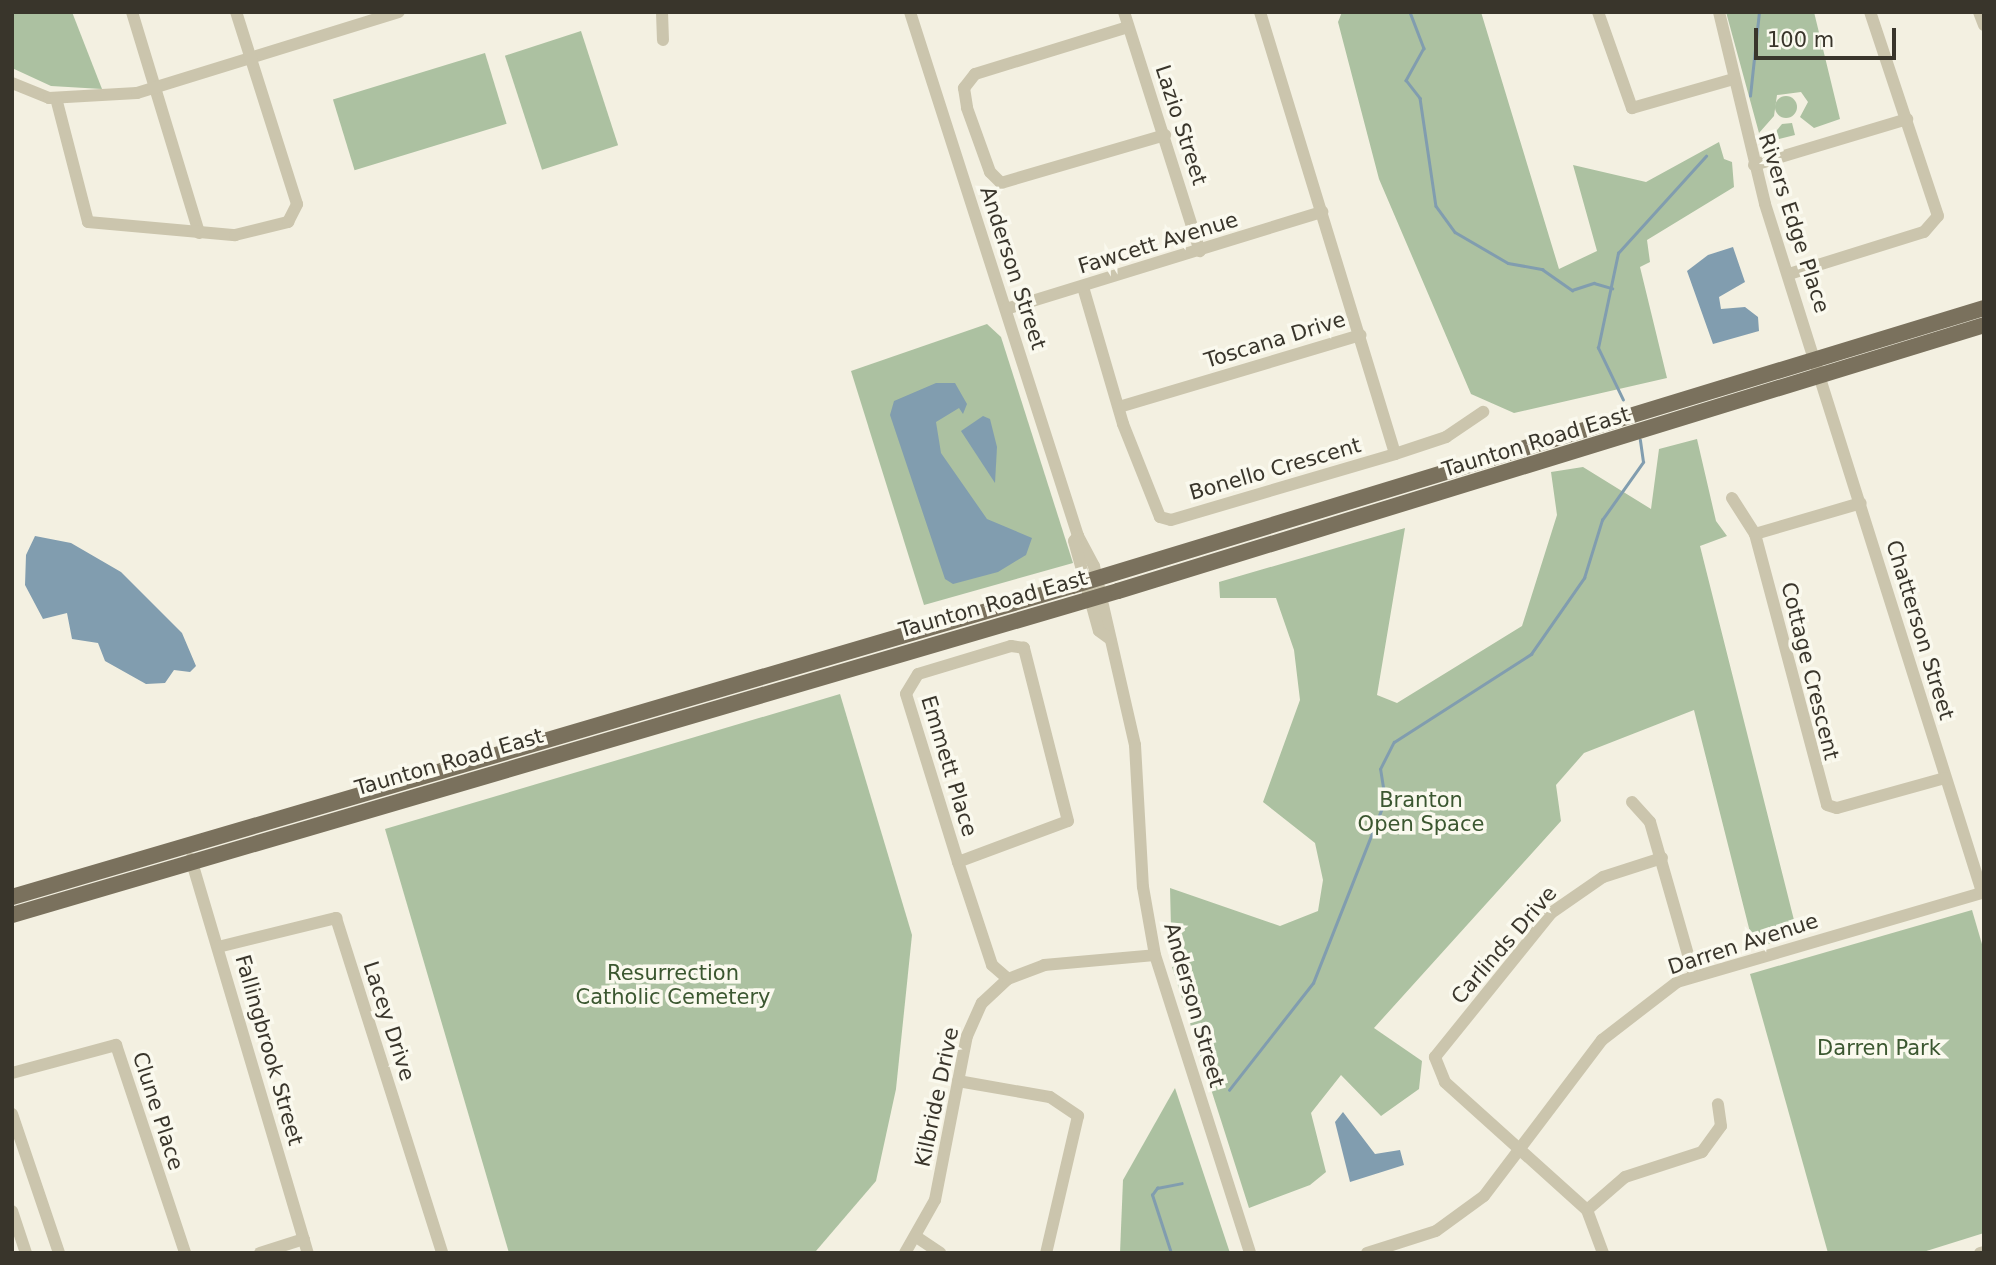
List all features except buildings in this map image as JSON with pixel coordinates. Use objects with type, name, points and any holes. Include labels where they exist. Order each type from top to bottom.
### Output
[{"type":"main road","name":"Taunton Road East","points":[[1821,370],[1984,308]]},
{"type":"main road","name":"Taunton Road East","points":[[12,915],[191,859],[1096,597],[1397,506],[1471,475],[1821,370],[1984,325]]},
{"type":"main road","name":"Taunton Road East","points":[[14,896],[1392,489],[1471,475]]},
{"type":"main road","points":[[1392,489],[1397,506]]},
{"type":"street","points":[[132,12],[199,233]]},
{"type":"street","points":[[57,98],[88,222],[199,233],[273,229],[297,209],[236,12]]},
{"type":"street","points":[[12,83],[57,98],[99,99],[155,88],[399,12]]},
{"type":"street","points":[[662,12],[663,40]]},
{"type":"street","name":"Anderson Street","points":[[910,12],[1078,536],[1074,541],[1096,597],[1099,631],[1110,639],[1135,745],[1143,887],[1155,955],[1250,1253]]},
{"type":"street","name":"Lazio Street","points":[[1124,12],[1200,251]]},
{"type":"street","name":"Toscana Drive","points":[[1119,407],[1360,335],[1260,12]]},
{"type":"street","points":[[1598,12],[1632,108],[1730,80]]},
{"type":"street","name":"Rivers Edge Place","points":[[1718,12],[1730,80],[1754,165],[1821,370]]},
{"type":"street","points":[[1789,274],[1933,227],[1938,216],[1870,12]]},
{"type":"street","points":[[1979,12],[1984,25]]},
{"type":"street","points":[[1128,27],[975,74],[964,88],[967,108],[990,172],[1001,183],[1165,135]]},
{"type":"street","points":[[1754,165],[1906,119]]},
{"type":"street","name":"Fawcett Avenue","points":[[1006,309],[1322,212]]},
{"type":"street","points":[[1083,287],[1119,407]]},
{"type":"street","name":"Bonello Crescent","points":[[1119,407],[1152,509],[1171,520],[1395,454],[1360,335]]},
{"type":"street","name":"Chatterson Street","points":[[1821,370],[1945,778],[1983,892]]},
{"type":"street","points":[[1395,454],[1446,437],[1483,412]]},
{"type":"street","points":[[1732,498],[1755,534],[1861,503]]},
{"type":"street","name":"Cottage Crescent","points":[[1755,534],[1827,805],[1838,808],[1945,778]]},
{"type":"street","name":"Emmett Place","points":[[958,862],[1068,821],[1024,648],[1011,646],[918,674],[909,684],[906,694],[958,862],[992,965],[1008,979]]},
{"type":"street","points":[[1632,802],[1650,822],[1694,975]]},
{"type":"street","name":"Carlinds Drive","points":[[1523,1148],[1445,1082],[1435,1057],[1551,913],[1603,877],[1662,858]]},
{"type":"street","name":"Fallingbrook Street","points":[[191,859],[308,1253]]},
{"type":"street","name":"Darren Avenue","points":[[1367,1253],[1460,1216],[1523,1148],[1602,1040],[1647,1000],[1694,975],[1983,892]]},
{"type":"street","name":"Lacey Drive","points":[[218,947],[336,918],[442,1253]]},
{"type":"street","name":"Kilbride Drive","points":[[905,1253],[918,1238],[935,1200],[958,1081],[982,1003],[1008,979],[1056,963],[1155,955]]},
{"type":"street","name":"Clune Place","points":[[12,1073],[116,1045],[185,1253]]},
{"type":"street","points":[[958,1081],[1050,1097],[1078,1116],[1046,1253]]},
{"type":"street","points":[[1587,1210],[1625,1177],[1702,1152],[1721,1126],[1718,1104]]},
{"type":"street","points":[[12,1114],[59,1253]]},
{"type":"street","points":[[1523,1148],[1587,1210],[1603,1253]]},
{"type":"street","points":[[12,1211],[26,1253]]},
{"type":"street","points":[[918,1238],[940,1253]]},
{"type":"street","points":[[260,1253],[304,1240]]},
{"type":"green space","points":[[12,12],[72,12],[102,89],[51,86],[12,68]]},
{"type":"green space","points":[[1342,12],[1481,12],[1559,269],[1597,251],[1573,165],[1646,182],[1719,142],[1724,159],[1732,162],[1734,187],[1647,240],[1650,262],[1640,267],[1667,378],[1514,413],[1471,394],[1379,179],[1338,22]]},
{"type":"green space","points":[[1726,12],[1814,12],[1840,119],[1814,128],[1800,117],[1808,102],[1801,92],[1777,95],[1774,116],[1759,133]]},
{"type":"green space","points":[[581,31],[618,145],[542,170],[505,56]]},
{"type":"green space","points":[[485,53],[507,124],[355,170],[333,99]]},
{"type":"green space","points":[[1786,96],[1794,99],[1797,107],[1794,115],[1786,118],[1778,115],[1775,107],[1778,99]]},
{"type":"green space","points":[[1792,123],[1795,135],[1767,142],[1782,124]]},
{"type":"green space","points":[[987,324],[1001,337],[1073,563],[924,605],[851,371]]},
{"type":"green space","name":"Branton Open Space","points":[[1697,439],[1716,521],[1727,536],[1700,546],[1798,936],[1754,948],[1694,710],[1584,753],[1556,785],[1561,821],[1374,1028],[1422,1061],[1419,1089],[1381,1116],[1341,1075],[1311,1113],[1326,1172],[1310,1185],[1249,1208],[1172,967],[1170,888],[1280,926],[1318,911],[1323,880],[1315,843],[1263,802],[1300,700],[1294,650],[1276,598],[1220,598],[1219,582],[1405,528],[1377,695],[1397,703],[1522,626],[1557,515],[1551,472],[1583,467],[1651,509],[1659,449]]},
{"type":"green space","name":"Resurrection Catholic Cemetery","points":[[840,694],[912,935],[896,1089],[876,1181],[816,1251],[509,1253],[385,829]]},
{"type":"green space","name":"Darren Park","points":[[1972,910],[1984,951],[1984,1233],[1920,1253],[1828,1253],[1750,974]]},
{"type":"green space","points":[[1175,1088],[1230,1253],[1120,1253],[1123,1180]]},
{"type":"water","points":[[1733,247],[1745,282],[1719,297],[1721,309],[1745,307],[1758,317],[1759,331],[1713,344],[1687,271],[1708,255]]},
{"type":"water","points":[[936,383],[955,383],[967,404],[963,414],[959,408],[936,422],[941,453],[987,519],[1032,538],[1026,555],[998,572],[953,584],[945,579],[890,415],[894,401]]},
{"type":"water","points":[[983,416],[990,419],[997,447],[995,483],[961,431]]},
{"type":"water","points":[[35,536],[71,543],[121,572],[182,633],[196,666],[190,672],[174,670],[165,683],[146,684],[105,661],[98,643],[72,639],[67,613],[43,619],[25,585],[26,555]]},
{"type":"water","points":[[1343,1112],[1375,1154],[1400,1150],[1404,1165],[1350,1182],[1335,1122]]},
{"type":"waterway","points":[[1410,12],[1424,48],[1406,80],[1420,98],[1436,206],[1455,232],[1508,263],[1542,269],[1572,290],[1594,283],[1612,288]]},
{"type":"waterway","points":[[1750,96],[1759,12]]},
{"type":"waterway","points":[[1623,400],[1598,348],[1618,253],[1706,156]]},
{"type":"waterway","points":[[1229,1090],[1313,983],[1385,800],[1380,769],[1394,742],[1531,654],[1584,578],[1602,520],[1643,462],[1640,440]]},
{"type":"waterway","points":[[1171,1253],[1152,1195],[1157,1188],[1182,1183]]}]
